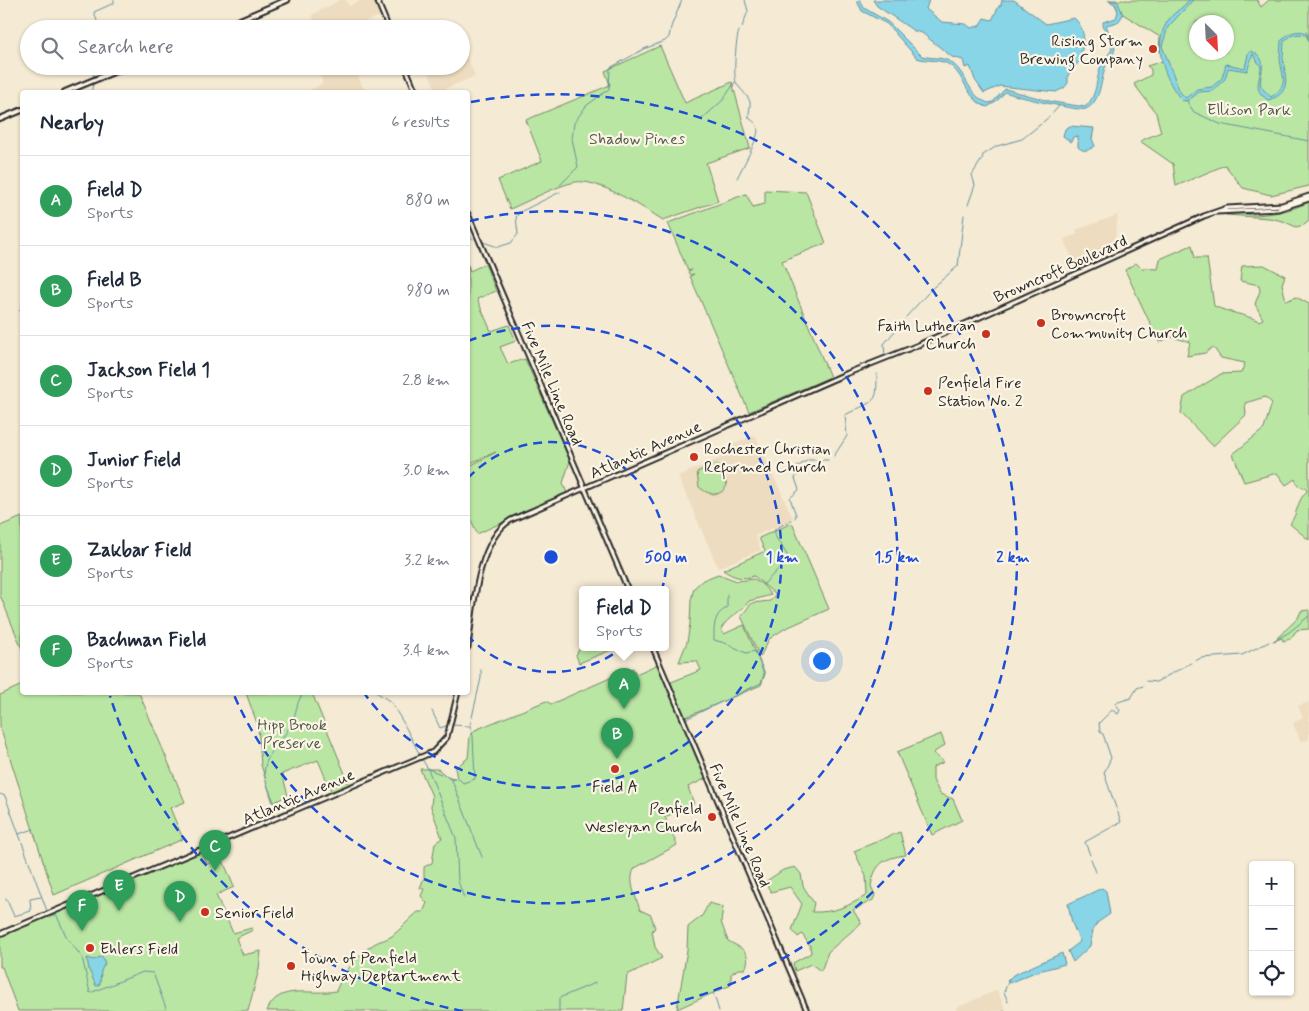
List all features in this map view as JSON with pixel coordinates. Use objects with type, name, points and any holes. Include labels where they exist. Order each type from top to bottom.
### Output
[{"type":"main road","points":[[240,20],[287,0]]},
{"type":"main road","points":[[377,0],[385,20]]},
{"type":"main road","points":[[70,90],[106,75]]},
{"type":"main road","points":[[409,75],[415,90]]},
{"type":"main road","points":[[0,119],[20,111]]},
{"type":"main road","name":"Browncroft Boulevard","points":[[916,346],[1214,212],[1278,209],[1309,197]]},
{"type":"main road","name":"Five Mile Line Road","points":[[470,219],[626,586]]},
{"type":"main road","name":"Atlantic Avenue","points":[[470,633],[478,581],[497,532],[511,520],[848,373],[916,346]]},
{"type":"main road","name":"Five Mile Line Road","points":[[654,651],[807,1011]]},
{"type":"main road","name":"Atlantic Avenue","points":[[0,934],[433,752],[447,737],[457,695]]},
{"type":"shaded area","points":[[340,0],[346,0],[349,6],[362,0],[376,0],[382,15],[370,20],[314,20],[312,15]]},
{"type":"shaded area","points":[[470,64],[475,76],[442,90],[436,90],[430,75],[470,75]]},
{"type":"shaded area","points":[[320,75],[357,75],[364,90],[311,90],[323,83]]},
{"type":"shaded area","points":[[1118,215],[1114,244],[1093,253],[1097,263],[1077,272],[1064,239],[1077,234],[1076,230]]},
{"type":"shaded area","points":[[755,435],[793,519],[755,536],[761,550],[718,568],[678,476],[721,458],[718,451]]},
{"type":"shaded area","points":[[1309,702],[1309,739],[1301,742],[1293,723],[1303,718],[1298,706]]},
{"type":"shaded area","points":[[997,990],[1006,1011],[957,1011],[956,1008]]},
{"type":"green space","name":"Ellison Park","points":[[1108,0],[1257,0],[1261,7],[1269,0],[1309,0],[1309,186],[1271,195],[1243,188],[1225,165],[1176,186],[1173,164],[1140,141],[1161,132],[1156,113],[1134,84],[1151,75],[1151,69],[1147,66],[1163,61],[1159,48],[1160,37],[1118,11],[1114,2]]},
{"type":"green space","name":"Shadow Pines","points":[[660,46],[685,103],[732,82],[750,148],[706,163],[718,201],[663,220],[608,189],[584,182],[575,182],[550,190],[510,209],[498,180],[542,161],[526,120],[610,85],[605,71]]},
{"type":"green space","points":[[765,190],[806,192],[826,243],[782,261],[830,377],[749,412],[690,276],[694,274],[690,275],[688,272],[692,270],[688,271],[668,223],[746,194],[753,207],[765,204]]},
{"type":"green space","points":[[1309,202],[1309,221],[1304,225],[1296,227],[1283,221],[1269,218],[1226,215],[1230,213],[1253,215],[1271,213],[1289,210]]},
{"type":"green space","points":[[1192,245],[1195,258],[1207,258],[1214,306],[1259,321],[1263,319],[1255,304],[1260,291],[1259,285],[1240,281],[1242,266],[1264,265],[1285,276],[1282,284],[1286,301],[1296,297],[1309,304],[1309,540],[1290,524],[1301,498],[1307,491],[1306,488],[1298,486],[1295,479],[1286,485],[1277,473],[1244,482],[1233,454],[1264,429],[1272,403],[1265,397],[1245,403],[1246,415],[1213,446],[1181,413],[1184,397],[1221,374],[1241,373],[1245,363],[1221,358],[1213,347],[1205,353],[1187,356],[1190,342],[1172,337],[1159,342],[1125,270],[1136,263],[1141,268],[1158,269],[1160,259]]},
{"type":"green space","points":[[485,264],[496,291],[477,299],[491,331],[509,325],[516,341],[500,347],[508,364],[525,359],[570,461],[563,483],[567,493],[477,534],[470,517],[470,466],[496,452],[470,463],[470,271]]},
{"type":"green space","points":[[716,464],[720,466],[727,485],[721,492],[714,494],[706,492],[699,487],[697,472]]},
{"type":"green space","points":[[20,518],[20,644],[0,595],[0,526]]},
{"type":"green space","points":[[792,523],[829,609],[784,629],[769,639],[760,657],[741,616],[752,603],[770,601],[776,595],[754,576],[738,577],[723,570],[765,551],[759,538]]},
{"type":"green space","points":[[718,574],[737,581],[754,579],[763,585],[771,595],[749,601],[721,629],[724,634],[744,625],[765,674],[761,685],[684,718],[669,683],[701,670],[697,661],[679,662],[687,642],[694,588],[703,580]]},
{"type":"green space","points":[[1309,610],[1309,629],[1297,630],[1290,639],[1283,641],[1282,638],[1274,641],[1298,618],[1301,611]]},
{"type":"green space","points":[[579,649],[579,651],[609,651],[579,663],[576,655]]},
{"type":"green space","points":[[658,664],[707,778],[688,787],[694,804],[665,817],[677,845],[635,868],[633,873],[632,883],[636,900],[640,910],[651,915],[655,928],[652,931],[655,947],[662,958],[627,975],[623,1011],[267,1011],[272,1002],[279,996],[287,993],[336,991],[347,971],[362,953],[376,943],[392,936],[418,912],[423,912],[427,903],[421,896],[424,889],[420,888],[424,878],[424,867],[432,863],[435,843],[442,838],[431,807],[432,796],[420,769],[438,769],[451,780],[457,778],[455,768],[468,758],[470,736],[475,730],[546,701],[551,704],[633,668],[636,674]]},
{"type":"green space","points":[[20,686],[20,695],[140,695],[185,802],[170,808],[183,839],[54,895],[0,727],[0,695]]},
{"type":"green space","name":"Hipp Brook Preserve","points":[[247,695],[313,695],[350,786],[332,793],[318,760],[282,774],[288,795],[273,803],[261,765],[258,726]]},
{"type":"green space","points":[[941,734],[945,745],[933,753],[944,762],[933,767],[933,780],[940,794],[953,799],[962,820],[932,835],[897,752]]},
{"type":"green space","points":[[900,832],[906,855],[886,860],[878,867],[871,886],[875,895],[873,900],[853,910],[861,923],[828,952],[821,971],[811,964],[795,971],[793,963],[811,953],[810,946],[802,934],[798,937],[792,930],[802,904],[790,887],[771,892],[765,882],[783,870],[795,867],[801,874],[803,886],[814,903],[812,912],[841,908],[867,895],[866,876],[854,851]]},
{"type":"green space","points":[[202,851],[207,864],[222,858],[234,887],[216,895],[233,933],[252,928],[253,930],[236,938],[243,955],[261,951],[259,969],[248,1011],[18,1011],[2,967],[0,967],[0,934]]},
{"type":"green space","points":[[709,903],[723,907],[721,922],[728,941],[744,951],[748,958],[747,963],[745,969],[738,969],[731,974],[731,985],[677,1009],[687,950],[688,927],[702,916]]},
{"type":"water","points":[[860,0],[864,8],[888,22],[922,56],[941,58],[952,63],[976,96],[988,103],[993,102],[1005,89],[1053,102],[1085,107],[1093,97],[1103,61],[1112,48],[1103,22],[1116,18],[1118,12],[1116,5],[1108,0],[1118,2],[1123,15],[1118,22],[1106,25],[1115,48],[1113,55],[1106,65],[1098,95],[1091,106],[1081,109],[1061,106],[1005,92],[996,102],[987,107],[975,100],[960,76],[951,66],[939,61],[917,58],[887,24],[862,11],[857,1]]},
{"type":"water","points":[[873,0],[929,0],[926,9],[942,22],[966,24],[971,28],[979,26],[984,18],[992,20],[1002,0],[1014,0],[1046,24],[1074,18],[1081,27],[1083,36],[1080,56],[1082,58],[1068,75],[1068,83],[1064,88],[1056,92],[1000,86],[984,93],[975,80],[970,66],[965,68],[963,60],[952,57],[922,33],[914,31],[877,6]]},
{"type":"water","points":[[1189,0],[1193,0],[1168,27],[1162,46],[1180,92],[1186,98],[1197,89],[1212,87],[1222,78],[1226,64],[1245,68],[1248,54],[1251,51],[1261,58],[1262,67],[1261,87],[1271,97],[1283,84],[1280,58],[1281,41],[1293,32],[1307,33],[1309,41],[1306,35],[1299,34],[1291,36],[1284,41],[1283,57],[1286,83],[1281,93],[1268,100],[1260,92],[1258,85],[1261,67],[1253,54],[1247,71],[1228,68],[1225,79],[1212,91],[1199,92],[1189,100],[1183,101],[1179,97],[1164,69],[1160,48],[1161,37],[1164,27],[1170,18]]},
{"type":"water","points":[[1070,126],[1094,128],[1092,139],[1095,146],[1089,150],[1082,150],[1078,147],[1078,136],[1073,137],[1071,142],[1063,136],[1065,129]]},
{"type":"water","points":[[1102,888],[1106,891],[1110,914],[1097,923],[1093,930],[1090,946],[1073,962],[1068,951],[1080,942],[1072,923],[1068,904]]},
{"type":"water","points":[[1062,953],[1065,964],[1035,972],[1009,983],[1007,981],[1013,975]]},
{"type":"water","points":[[102,956],[105,963],[101,971],[100,984],[96,986],[89,970],[87,958],[94,960]]},
{"type":"waterway","points":[[97,20],[94,12],[114,3],[114,0]]},
{"type":"waterway","points":[[560,185],[578,167],[572,139],[574,123],[586,106],[609,89],[610,68],[644,49],[665,41],[669,37],[682,0]]},
{"type":"waterway","points":[[742,27],[748,11],[745,0]]},
{"type":"waterway","points":[[737,178],[753,147],[758,130],[756,124],[749,118],[749,99],[737,85],[735,78],[735,56],[739,31]]},
{"type":"waterway","points":[[701,120],[723,100],[735,82]]},
{"type":"waterway","points":[[92,90],[93,85]]},
{"type":"waterway","points":[[1186,100],[1194,112],[1220,124],[1309,141]]},
{"type":"waterway","points":[[1053,113],[1059,106]]},
{"type":"waterway","points":[[1043,122],[1049,117]]},
{"type":"waterway","points":[[968,205],[975,185],[972,175],[983,155],[997,146],[1022,139],[1041,124]]},
{"type":"waterway","points":[[483,242],[498,247],[511,243],[518,234],[516,217],[520,212],[560,192]]},
{"type":"waterway","points":[[929,291],[958,266],[964,215]]},
{"type":"waterway","points":[[906,317],[928,293]]},
{"type":"waterway","points":[[885,356],[884,344],[904,320]]},
{"type":"waterway","points":[[857,409],[873,400],[877,388],[877,374]]},
{"type":"waterway","points":[[834,456],[847,436],[845,415],[855,410]]},
{"type":"waterway","points":[[795,518],[796,515],[790,498],[799,490],[795,478],[798,474],[797,467],[808,460],[828,460]]},
{"type":"waterway","points":[[763,585],[789,558],[775,536],[775,529],[791,520]]},
{"type":"waterway","points":[[686,719],[761,683],[764,674],[755,651],[746,653],[728,644],[714,640],[715,622],[719,614],[727,608],[727,595]]},
{"type":"waterway","points":[[1273,641],[1288,633],[1309,616]]},
{"type":"waterway","points":[[1195,661],[1201,658],[1242,655],[1269,642]]},
{"type":"waterway","points":[[1146,681],[1156,682],[1191,663]]},
{"type":"waterway","points":[[428,769],[451,778],[459,779],[463,783],[475,779],[473,736],[470,726],[481,678],[481,670]]},
{"type":"waterway","points":[[1116,808],[1104,773],[1111,758],[1103,734],[1100,732],[1099,723],[1112,710],[1118,714],[1120,710],[1115,703],[1131,698],[1137,688],[1143,686]]},
{"type":"waterway","points":[[275,804],[265,778],[266,763],[291,724],[302,695]]},
{"type":"waterway","points":[[380,695],[391,702],[404,724]]},
{"type":"waterway","points":[[432,711],[440,728],[449,725]]},
{"type":"waterway","points":[[452,725],[469,726]]},
{"type":"waterway","points":[[405,726],[420,755]]},
{"type":"waterway","points":[[422,759],[428,769],[456,838],[458,881],[464,898]]},
{"type":"waterway","points":[[451,778],[482,857]]},
{"type":"waterway","points":[[0,794],[5,796],[47,911]]},
{"type":"waterway","points":[[1090,855],[1085,842],[1121,822],[1117,810]]},
{"type":"waterway","points":[[19,834],[34,829]]},
{"type":"waterway","points":[[1091,859],[1096,872]]},
{"type":"waterway","points":[[6,898],[14,916],[31,911],[30,899],[41,897]]},
{"type":"waterway","points":[[50,917],[56,914],[67,938],[82,957],[90,993],[143,972],[153,973],[167,1011]]},
{"type":"waterway","points":[[1008,982],[1004,992],[1008,1002]]},
{"type":"waterway","points":[[559,1011],[559,998],[595,983]]},
{"type":"waterway","points":[[715,998],[719,1011]]},
{"type":"place","name":"Rising Storm Brewing Company","points":[[1153,49]]},
{"type":"place","name":"Browncroft Community Church","points":[[1041,323]]},
{"type":"place","name":"Faith Lutheran Church","points":[[986,334]]},
{"type":"place","name":"Penfield Fire Station No. 2","points":[[928,391]]},
{"type":"place","name":"Rochester Christian Reformed Church","points":[[694,457]]},
{"type":"place","name":"Field D","points":[[624,709]]},
{"type":"place","name":"Field B","points":[[617,759]]},
{"type":"place","name":"Field A","points":[[615,769]]},
{"type":"place","name":"Penfield Wesleyan Church","points":[[712,817]]},
{"type":"place","name":"Jackson Field 1","points":[[215,871]]},
{"type":"place","name":"Zakbar Field","points":[[119,911]]},
{"type":"place","name":"Senior Field","points":[[205,912]]},
{"type":"place","name":"Junior Field","points":[[180,922]]},
{"type":"place","name":"Bachman Field","points":[[82,931]]},
{"type":"place","name":"Ehlers Field","points":[[90,948]]},
{"type":"place","name":"Town of Penfield Highway Deptartment","points":[[291,966]]}]
